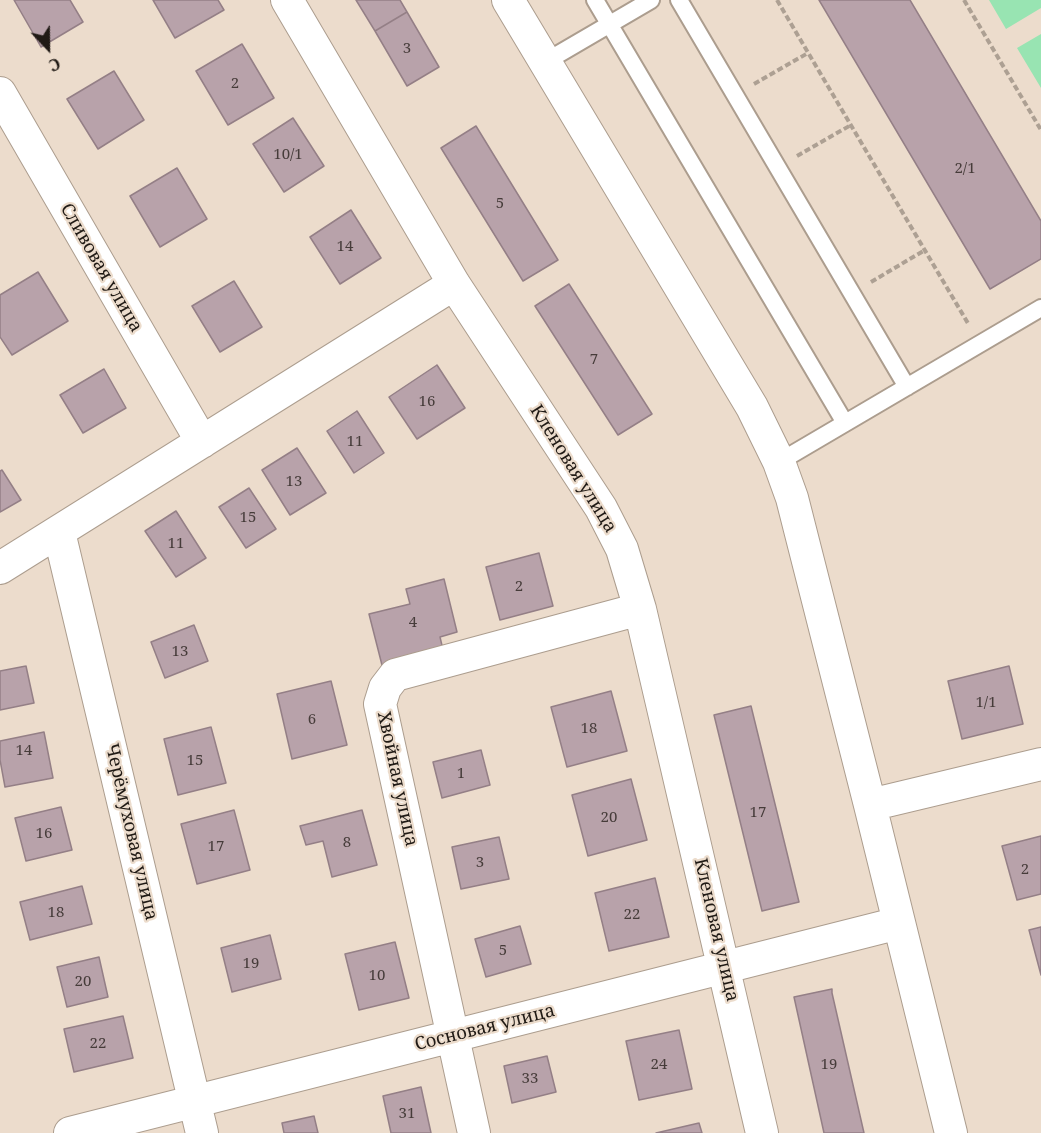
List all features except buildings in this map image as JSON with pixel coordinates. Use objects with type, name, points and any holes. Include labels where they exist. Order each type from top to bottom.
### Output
[{"type":"street","name":"Кленовая улица","points":[[286,0],[454,284],[601,508],[622,549],[640,609],[762,1133]]},
{"type":"street","points":[[508,0],[752,407],[779,462],[792,498],[951,1133]]},
{"type":"street","name":"Сливовая улица","points":[[0,93],[202,442]]},
{"type":"street","points":[[0,568],[454,284]]},
{"type":"street","name":"Черёмуховая улица","points":[[59,532],[202,1133]]},
{"type":"street","name":"Хвойная улица","points":[[474,1133],[381,704],[385,688],[395,675],[640,609]]},
{"type":"street","points":[[870,805],[1041,764]]},
{"type":"street","name":"Сосновая улица","points":[[70,1133],[899,923]]},
{"type":"lane","points":[[595,0],[845,423]]},
{"type":"lane","points":[[545,62],[651,0]]},
{"type":"lane","points":[[679,0],[908,387]]},
{"type":"lane","points":[[779,462],[1041,308]]},
{"type":"path","points":[[777,0],[980,344]]},
{"type":"path","points":[[964,0],[1041,130]]},
{"type":"path","points":[[735,96],[808,53]]},
{"type":"path","points":[[778,168],[850,125]]},
{"type":"path","points":[[852,293],[925,250]]},
{"type":"green space","points":[[989,0],[1041,0],[1041,8],[1006,29]]},
{"type":"green space","points":[[1041,34],[1041,88],[1017,48]]}]
